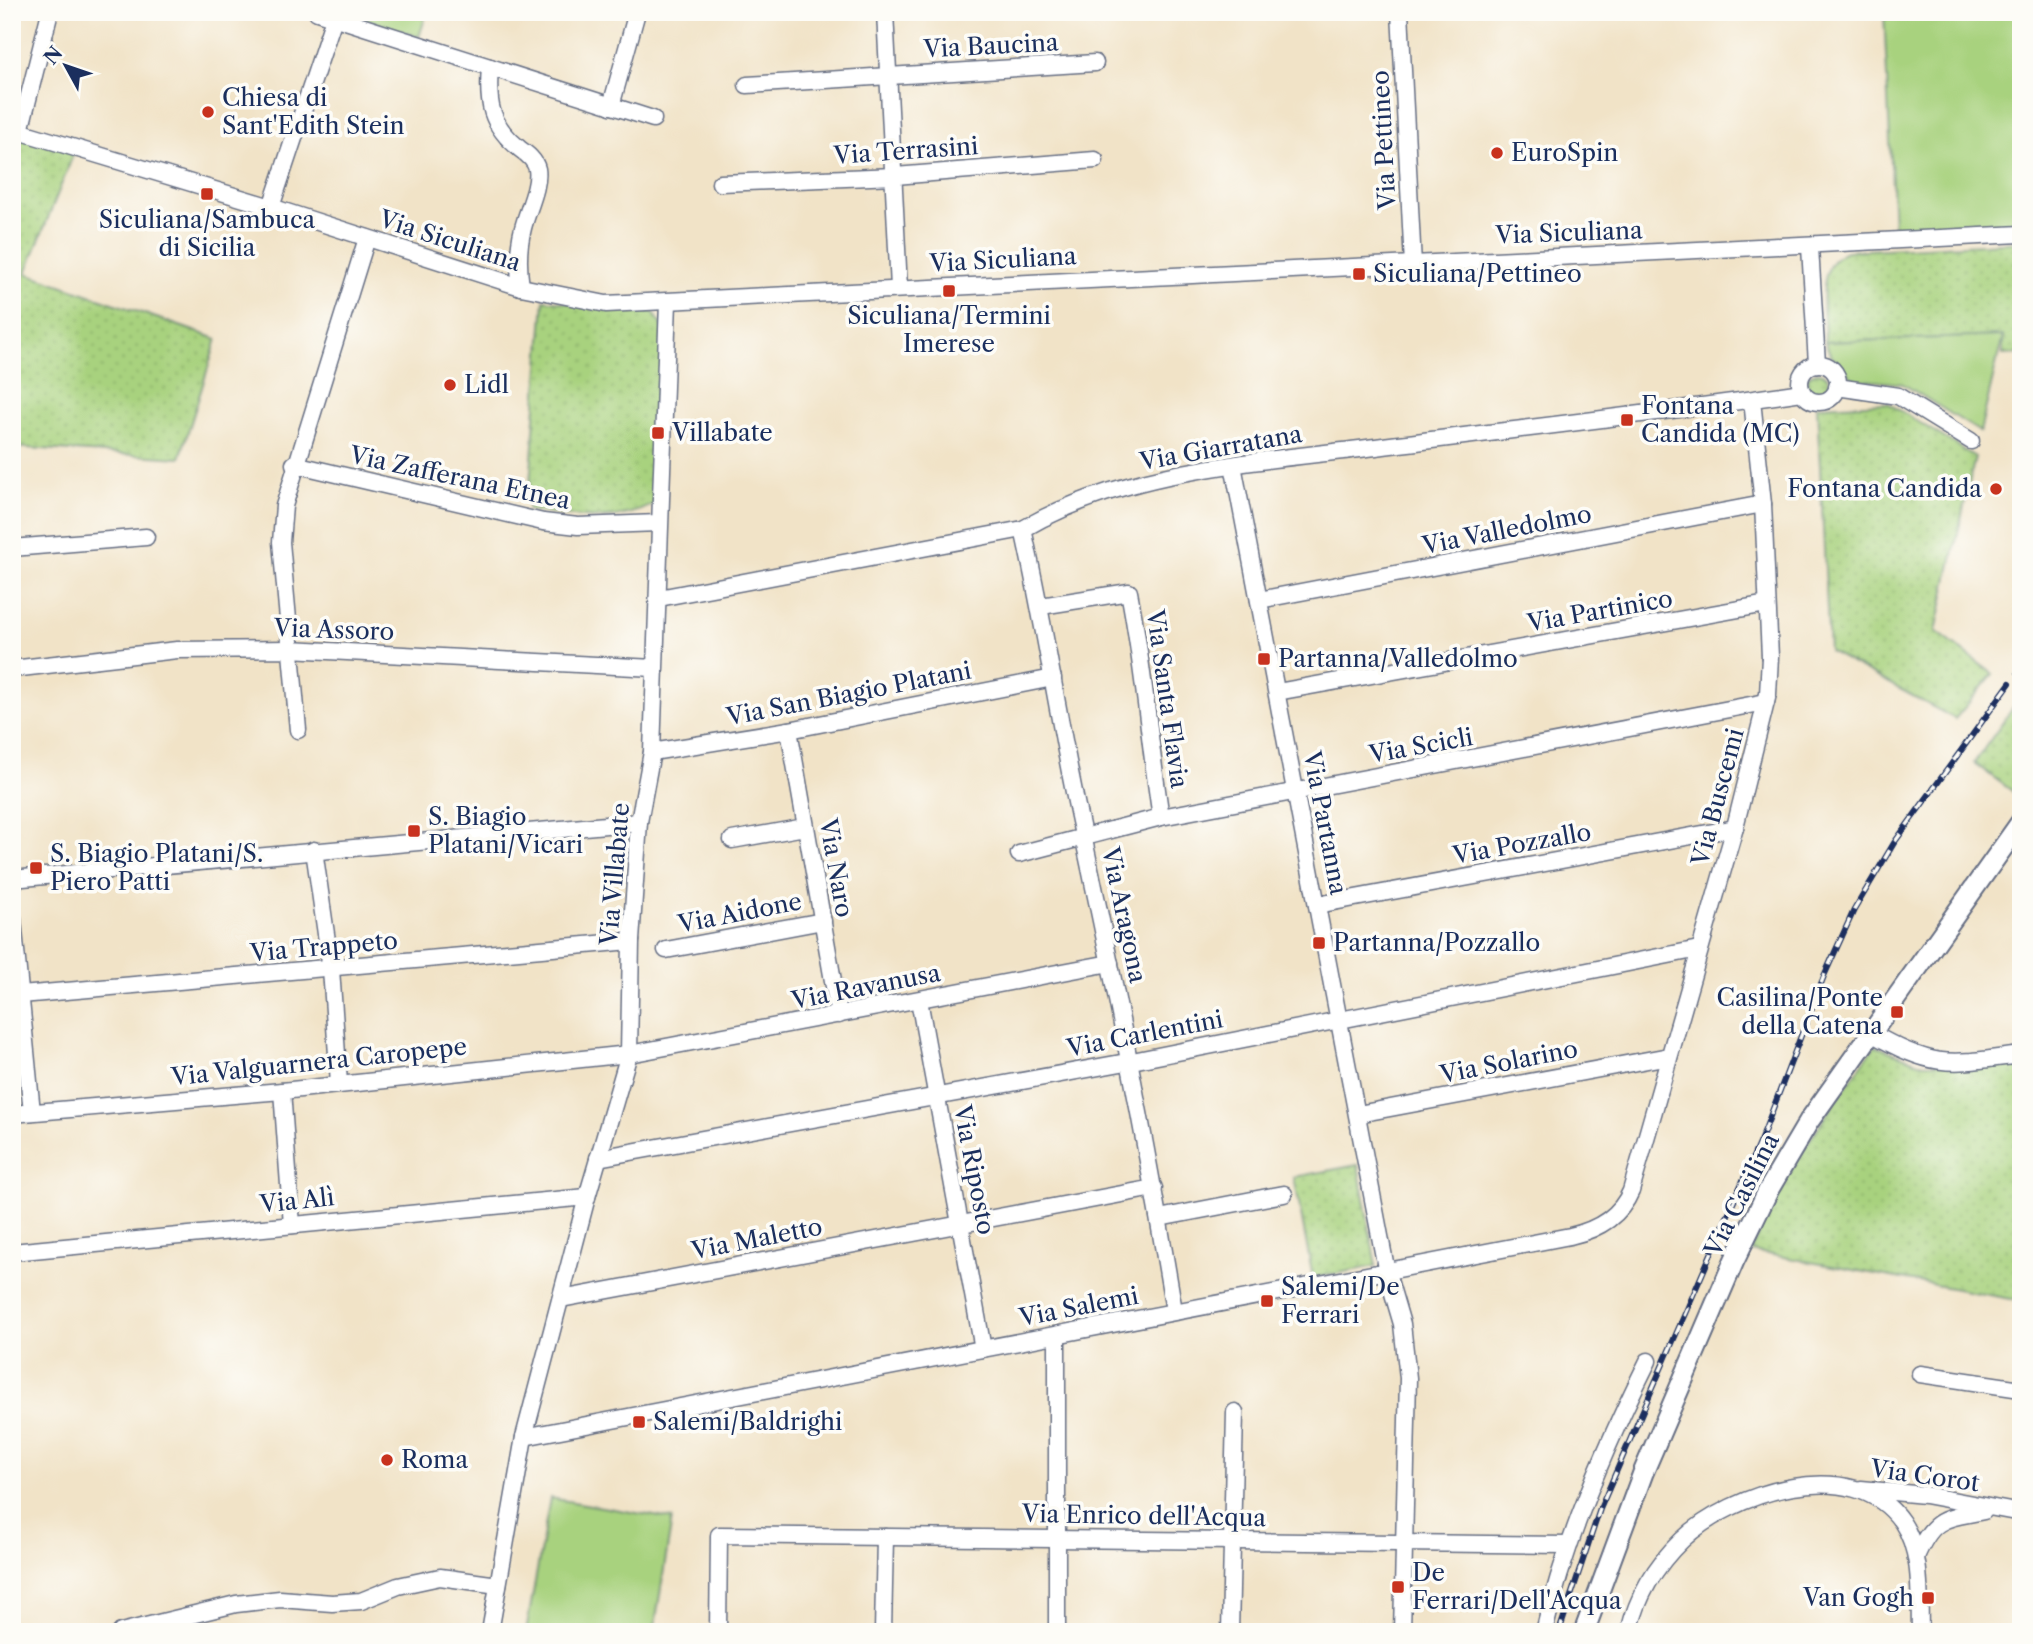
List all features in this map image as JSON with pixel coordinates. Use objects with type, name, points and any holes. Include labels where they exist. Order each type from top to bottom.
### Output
[{"type":"main road","name":"Via Casilina","points":[[1584,1632],[1604,1571],[1643,1473],[1754,1217],[1803,1131],[2021,822]]},
{"type":"street","points":[[16,130],[50,12]]},
{"type":"street","points":[[317,12],[335,15],[653,119]]},
{"type":"street","points":[[611,106],[637,12]]},
{"type":"street","points":[[885,12],[899,288]]},
{"type":"street","name":"Via Pettineo","points":[[1400,12],[1413,265]]},
{"type":"street","points":[[271,207],[335,15]]},
{"type":"street","name":"Via Baucina","points":[[747,85],[888,74],[1095,64]]},
{"type":"street","points":[[490,67],[488,101],[492,117],[501,132],[531,158],[536,168],[536,183],[520,242],[521,287]]},
{"type":"street","name":"Via Siculiana","points":[[16,130],[271,207],[521,287],[598,304],[1413,265],[1435,261],[1810,247],[1867,241],[2021,234]]},
{"type":"street","name":"Via Terrasini","points":[[720,183],[895,176],[1095,160]]},
{"type":"street","points":[[298,730],[281,542],[284,506],[294,464],[367,238]]},
{"type":"street","points":[[1810,247],[1817,364]]},
{"type":"street","name":"Via Villabate","points":[[490,1632],[524,1437],[587,1197],[629,1054],[631,941],[639,822],[652,752],[668,302]]},
{"type":"street","points":[[1817,364],[1832,369],[1837,387],[1829,398],[1819,402],[1809,399],[1802,392],[1802,373],[1817,364]]},
{"type":"street","points":[[1837,387],[1898,396],[1971,441]]},
{"type":"street","name":"Via Giarratana","points":[[659,598],[1023,529],[1067,506],[1118,490],[1233,465],[1802,392]]},
{"type":"street","name":"Via Buscemi","points":[[1629,1196],[1735,828],[1766,702],[1771,666],[1763,504],[1752,400]]},
{"type":"street","name":"Via Zafferana Etnea","points":[[294,464],[551,524],[592,526],[659,523]]},
{"type":"street","name":"Via Partanna","points":[[1233,465],[1387,1273],[1402,1324],[1407,1366],[1402,1632]]},
{"type":"street","name":"Via Valledolmo","points":[[1259,600],[1763,504]]},
{"type":"street","name":"Via Aragona","points":[[1023,529],[1041,606],[1084,836],[1132,1062],[1174,1311]]},
{"type":"street","points":[[12,548],[146,537]]},
{"type":"street","name":"Via Santa Flavia","points":[[1041,606],[1129,592],[1144,669],[1152,758],[1161,817]]},
{"type":"street","name":"Via Partinico","points":[[1277,692],[1767,604]]},
{"type":"street","name":"Via Assoro","points":[[12,669],[177,650],[290,649],[654,668]]},
{"type":"street","name":"Via San Biagio Platani","points":[[652,752],[789,730],[1053,678]]},
{"type":"street","name":"Via Scicli","points":[[1019,854],[1161,817],[1548,746],[1766,702]]},
{"type":"street","name":"Via Naro","points":[[789,730],[839,1015]]},
{"type":"street","points":[[12,879],[314,849],[639,822]]},
{"type":"street","points":[[732,841],[805,827]]},
{"type":"street","name":"Via Pozzallo","points":[[1317,905],[1735,828]]},
{"type":"street","points":[[314,849],[331,969],[339,1083]]},
{"type":"street","points":[[12,910],[32,1112]]},
{"type":"street","name":"Via Aidone","points":[[666,950],[823,921]]},
{"type":"street","name":"Via Trappeto","points":[[21,995],[631,941]]},
{"type":"street","name":"Via Carlentini","points":[[598,1158],[1132,1062],[1699,949]]},
{"type":"street","name":"Via Ravanusa","points":[[629,1054],[1110,963]]},
{"type":"street","name":"Via Riposto","points":[[919,1000],[983,1349]]},
{"type":"street","points":[[1871,1033],[1904,1052],[1937,1062],[2021,1055]]},
{"type":"street","name":"Via Valguarnera Caropepe","points":[[12,1114],[282,1091],[629,1054]]},
{"type":"street","name":"Via Solarino","points":[[1358,1114],[1669,1056]]},
{"type":"street","points":[[282,1091],[292,1224]]},
{"type":"street","name":"Via Maletto","points":[[561,1299],[1154,1188]]},
{"type":"street","points":[[1158,1218],[1284,1194]]},
{"type":"street","name":"Via Salemi","points":[[524,1437],[1174,1311],[1387,1273],[1583,1233],[1610,1219],[1629,1196]]},
{"type":"street","name":"Via Alì","points":[[12,1252],[587,1197]]},
{"type":"street","points":[[1056,1335],[1057,1632]]},
{"type":"street","points":[[1544,1632],[1569,1545],[1613,1433],[1648,1361]]},
{"type":"street","points":[[1920,1374],[2021,1390]]},
{"type":"street","points":[[1230,1632],[1235,1412]]},
{"type":"street","name":"Via Corot","points":[[1629,1632],[1640,1598],[1657,1569],[1681,1541],[1707,1520],[1739,1502],[1776,1490],[1816,1485],[1909,1493],[2021,1513]]},
{"type":"street","points":[[1851,1488],[1871,1497],[1896,1514],[1906,1529],[1916,1557],[1920,1632]]},
{"type":"street","name":"Via Corot","points":[[1916,1557],[1926,1534],[1936,1523],[1993,1509]]},
{"type":"street","name":"Via Enrico dell'Acqua","points":[[718,1632],[719,1535],[1569,1545]]},
{"type":"street","points":[[883,1632],[885,1537]]},
{"type":"street","points":[[121,1632],[236,1604],[280,1599],[332,1603],[361,1601],[398,1586],[440,1577],[498,1585]]},
{"type":"green space","points":[[344,12],[427,12],[419,37]]},
{"type":"green space","points":[[1884,12],[2021,12],[2021,223],[1894,228]]},
{"type":"green space","points":[[12,129],[76,148],[26,273],[217,339],[180,458],[12,447]]},
{"type":"green space","points":[[2021,242],[2021,354],[2003,355],[2003,336],[1825,342],[1823,303],[1826,277],[1837,257],[1847,251]]},
{"type":"green space","points":[[544,300],[653,312],[664,328],[654,504],[623,515],[593,518],[528,510]]},
{"type":"green space","points":[[2003,336],[1980,432],[1903,384],[1853,379],[1830,354],[1825,342]]},
{"type":"green space","points":[[1818,372],[1826,375],[1829,383],[1826,391],[1818,394],[1810,391],[1807,383],[1810,375]]},
{"type":"green space","points":[[1888,403],[1975,457],[1936,631],[1993,674],[1955,719],[1829,651],[1817,406]]},
{"type":"green space","points":[[2015,705],[2021,709],[2019,796],[1974,763]]},
{"type":"green space","points":[[1875,1046],[1924,1064],[2021,1060],[2021,1301],[1751,1251],[1791,1170],[1823,1119]]},
{"type":"green space","points":[[1358,1165],[1376,1266],[1313,1278],[1294,1177]]},
{"type":"green space","points":[[550,1498],[672,1519],[654,1632],[526,1632]]},
{"type":"railway","points":[[2018,672],[2021,669]]},
{"type":"railway","points":[[1559,1632],[1600,1509],[1764,1132],[1824,976],[1854,910],[1894,843],[2010,683]]},
{"type":"place","name":"Chiesa di Sant'Edith Stein","points":[[208,112]]},
{"type":"place","name":"EuroSpin","points":[[1497,153]]},
{"type":"place","name":"Siculiana/Sambuca di Sicilia","points":[[207,194]]},
{"type":"place","name":"Siculiana/Pettineo","points":[[1359,274]]},
{"type":"place","name":"Siculiana/Termini Imerese","points":[[949,291]]},
{"type":"place","name":"Lidl","points":[[450,385]]},
{"type":"place","name":"Fontana Candida (MC)","points":[[1627,420]]},
{"type":"place","name":"Villabate","points":[[658,433]]},
{"type":"place","name":"Fontana Candida","points":[[1996,489]]},
{"type":"place","name":"Partanna/Valledolmo","points":[[1264,659]]},
{"type":"place","name":"S. Biagio Platani/Vicari","points":[[414,831]]},
{"type":"place","name":"S. Biagio Platani/S. Piero Patti","points":[[36,868]]},
{"type":"place","name":"Partanna/Pozzallo","points":[[1319,943]]},
{"type":"place","name":"Casilina/Ponte della Catena","points":[[1897,1012]]},
{"type":"place","name":"Salemi/De Ferrari","points":[[1267,1301]]},
{"type":"place","name":"Salemi/Baldrighi","points":[[639,1422]]},
{"type":"place","name":"Roma","points":[[387,1460]]},
{"type":"place","name":"De Ferrari/Dell'Acqua","points":[[1398,1587]]},
{"type":"place","name":"Van Gogh","points":[[1928,1598]]}]
